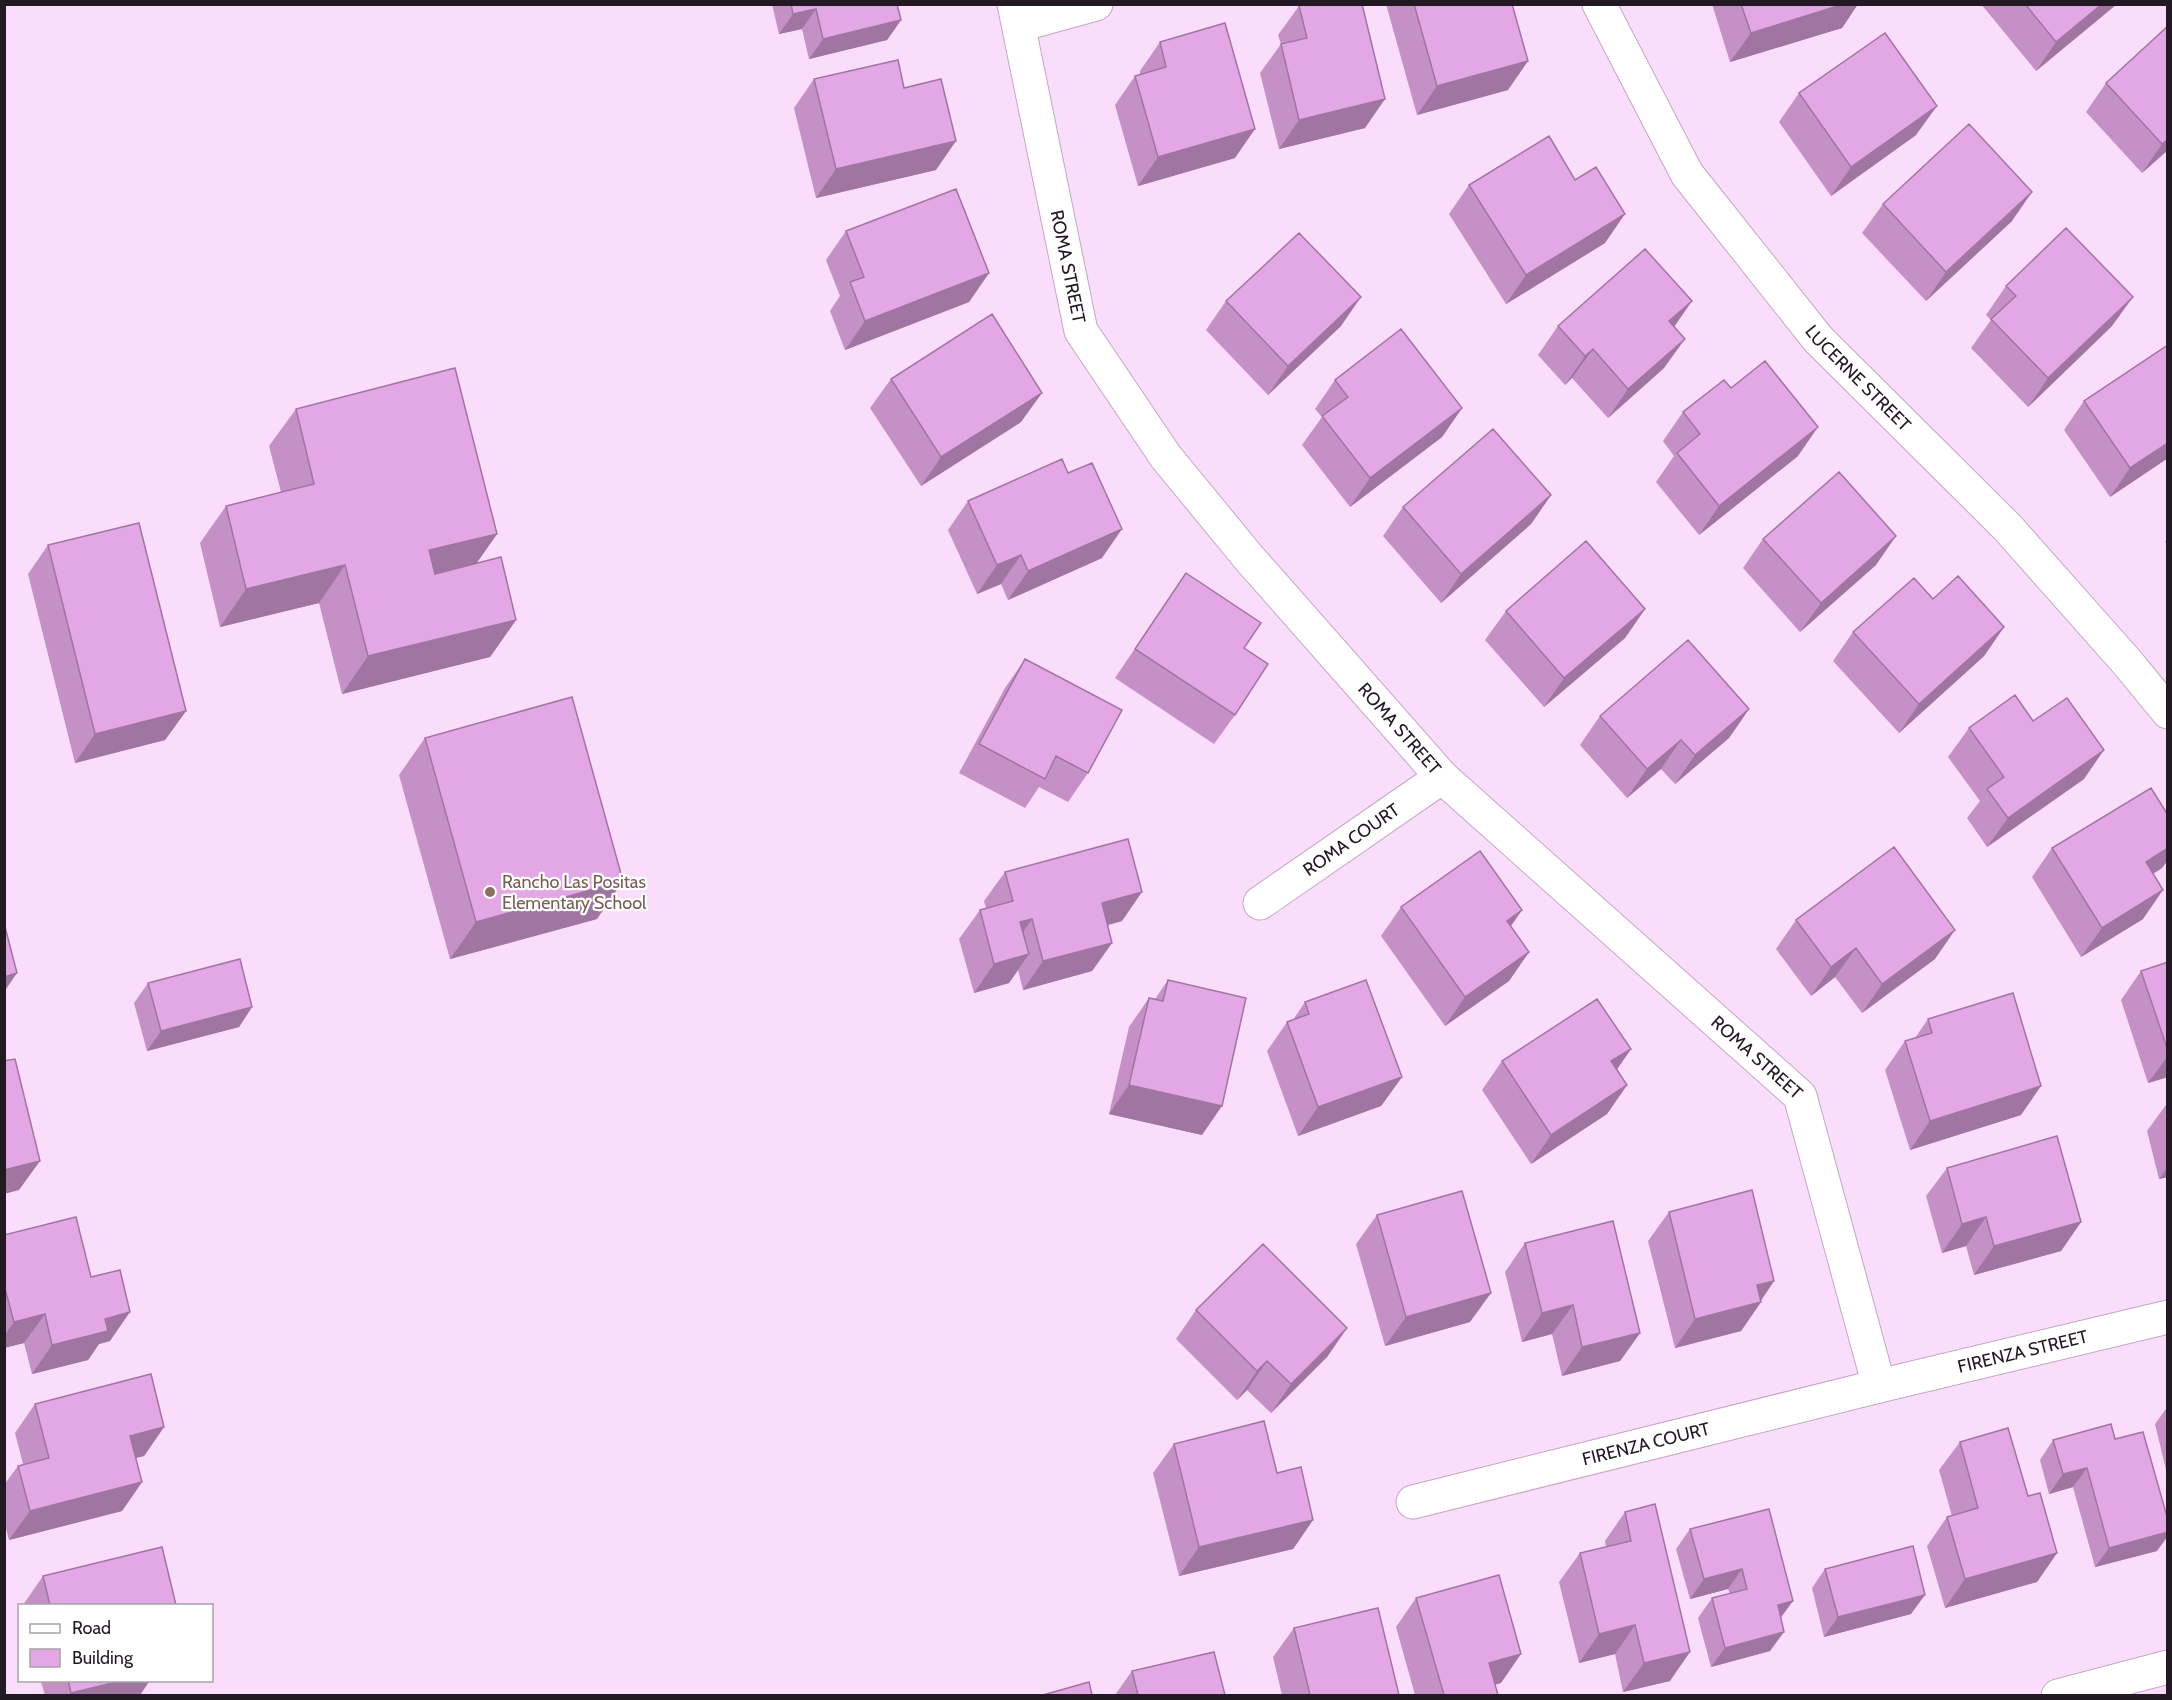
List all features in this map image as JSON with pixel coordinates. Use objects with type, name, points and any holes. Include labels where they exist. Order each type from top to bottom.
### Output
[{"type":"street","points":[[1017,15],[1096,4]]},
{"type":"street","name":"LUCERNE STREET","points":[[1599,4],[1687,174],[1818,339],[2008,528],[2168,712]]},
{"type":"street","name":"ROMA STREET","points":[[1017,15],[1081,331],[1166,457],[1250,558],[1442,777],[1800,1096],[1879,1386]]},
{"type":"street","name":"ROMA COURT","points":[[1260,903],[1442,777]]},
{"type":"street","name":"FIRENZA STREET","points":[[1879,1386],[2168,1317]]},
{"type":"street","name":"FIRENZA COURT","points":[[1413,1502],[1879,1386]]},
{"type":"street","points":[[2058,1695],[2168,1667]]},
{"type":"building","points":[[791,4],[897,4],[901,20],[823,39],[816,9],[793,14]]},
{"type":"building","points":[[1304,4],[1362,4],[1385,99],[1299,120],[1281,44],[1307,38],[1299,6]]},
{"type":"building","points":[[1414,4],[1512,4],[1528,61],[1437,86]]},
{"type":"building","points":[[1741,4],[1844,4],[1751,33]]},
{"type":"building","points":[[2025,4],[2102,4],[2056,42]]},
{"type":"building","points":[[1225,23],[1255,129],[1158,157],[1135,76],[1166,67],[1160,42]]},
{"type":"building","points":[[2168,26],[2168,139],[2162,144],[2106,83]]},
{"type":"building","points":[[1885,33],[1937,106],[1851,167],[1799,93]]},
{"type":"building","points":[[898,60],[904,88],[941,79],[956,141],[836,169],[814,79]]},
{"type":"building","points":[[1969,124],[2032,192],[1946,272],[1883,204]]},
{"type":"building","points":[[1549,136],[1575,180],[1596,167],[1625,214],[1526,275],[1469,185]]},
{"type":"building","points":[[956,189],[989,273],[865,321],[850,282],[864,277],[846,231]]},
{"type":"building","points":[[2066,228],[2133,297],[2048,378],[1991,319],[2016,296],[2006,286]]},
{"type":"building","points":[[1299,233],[1361,297],[1288,366],[1226,301]]},
{"type":"building","points":[[1645,249],[1692,301],[1669,321],[1685,339],[1628,389],[1593,349],[1585,356],[1558,326]]},
{"type":"building","points":[[992,314],[1042,393],[941,457],[891,379]]},
{"type":"building","points":[[1401,329],[1462,408],[1370,478],[1322,416],[1348,397],[1335,380]]},
{"type":"building","points":[[2168,345],[2168,443],[2130,468],[2084,401]]},
{"type":"building","points":[[1765,361],[1818,427],[1719,506],[1677,453],[1700,434],[1683,412],[1724,380],[1731,388]]},
{"type":"building","points":[[455,368],[497,534],[429,550],[435,574],[501,557],[516,620],[368,656],[345,565],[246,589],[226,506],[314,484],[296,409]]},
{"type":"building","points":[[1493,429],[1551,495],[1461,574],[1403,507]]},
{"type":"building","points":[[1062,459],[1068,473],[1092,463],[1122,529],[1028,571],[1021,555],[997,565],[968,501]]},
{"type":"building","points":[[1839,472],[1896,536],[1821,603],[1763,539]]},
{"type":"building","points":[[139,523],[186,711],[95,734],[48,545]]},
{"type":"building","points":[[1586,541],[1645,609],[1564,678],[1506,611]]},
{"type":"building","points":[[1186,573],[1261,623],[1244,648],[1268,664],[1235,715],[1135,649]]},
{"type":"building","points":[[1958,576],[2004,627],[1919,704],[1853,632],[1914,578],[1933,599]]},
{"type":"building","points":[[1688,640],[1749,709],[1695,755],[1681,740],[1647,769],[1600,716]]},
{"type":"building","points":[[1025,659],[1122,710],[1088,773],[1056,756],[1045,779],[979,744]]},
{"type":"building","points":[[2015,695],[2033,721],[2067,698],[2104,750],[2008,818],[1987,789],[2004,777],[1969,728]]},
{"type":"building","points":[[572,697],[623,881],[476,922],[425,738]]},
{"type":"building","points":[[2151,788],[2168,815],[2168,848],[2146,862],[2163,890],[2102,928],[2052,848]]},
{"type":"building","points":[[1128,839],[1142,892],[1102,903],[1112,943],[1043,961],[1032,919],[1020,922],[1029,954],[994,964],[980,910],[1013,901],[1005,872]]},
{"type":"building","points":[[1894,847],[1955,930],[1882,984],[1856,948],[1831,967],[1796,920]]},
{"type":"building","points":[[1480,851],[1522,910],[1507,921],[1529,952],[1465,997],[1401,907]]},
{"type":"building","points":[[4,923],[17,973],[4,977]]},
{"type":"building","points":[[240,959],[252,1007],[161,1031],[148,983]]},
{"type":"building","points":[[2168,962],[2168,1051],[2141,971]]},
{"type":"building","points":[[1168,980],[1246,998],[1222,1106],[1129,1085],[1149,998],[1163,1001]]},
{"type":"building","points":[[1366,980],[1402,1077],[1318,1107],[1287,1022],[1309,1014],[1305,1002]]},
{"type":"building","points":[[2013,993],[2041,1086],[1930,1121],[1905,1041],[1932,1033],[1928,1019]]},
{"type":"building","points":[[1597,999],[1631,1049],[1611,1061],[1627,1085],[1551,1135],[1502,1061]]},
{"type":"building","points":[[15,1059],[40,1161],[4,1170],[4,1061]]},
{"type":"building","points":[[2057,1136],[2081,1222],[1994,1246],[1986,1217],[1962,1224],[1947,1168]]},
{"type":"building","points":[[1752,1190],[1774,1281],[1757,1285],[1761,1302],[1695,1319],[1669,1212]]},
{"type":"building","points":[[1462,1191],[1491,1293],[1406,1317],[1377,1215]]},
{"type":"building","points":[[76,1217],[91,1277],[120,1270],[130,1312],[105,1319],[108,1331],[52,1345],[45,1314],[14,1322],[4,1285],[4,1235]]},
{"type":"building","points":[[1613,1221],[1640,1333],[1582,1347],[1573,1305],[1542,1313],[1525,1243]]},
{"type":"building","points":[[1263,1244],[1347,1328],[1291,1384],[1267,1361],[1257,1371],[1196,1310]]},
{"type":"building","points":[[151,1374],[164,1427],[130,1436],[142,1482],[30,1511],[18,1466],[49,1458],[35,1404]]},
{"type":"building","points":[[1264,1421],[1277,1473],[1301,1467],[1313,1520],[1199,1547],[1174,1444]]},
{"type":"building","points":[[2111,1424],[2115,1439],[2143,1432],[2168,1520],[2168,1532],[2109,1548],[2087,1468],[2063,1474],[2053,1440]]},
{"type":"building","points":[[2008,1428],[2028,1496],[2040,1493],[2057,1553],[1965,1579],[1947,1517],[1978,1508],[1960,1442]]},
{"type":"building","points":[[1655,1504],[1690,1652],[1644,1663],[1635,1625],[1599,1634],[1580,1553],[1631,1541],[1625,1512]]},
{"type":"building","points":[[1769,1509],[1793,1601],[1778,1605],[1784,1632],[1725,1648],[1712,1598],[1747,1589],[1742,1569],[1704,1579],[1690,1529]]},
{"type":"building","points":[[1913,1546],[1925,1595],[1838,1617],[1825,1569]]},
{"type":"building","points":[[162,1547],[176,1604],[50,1604],[43,1576]]},
{"type":"building","points":[[1499,1575],[1521,1654],[1489,1663],[1498,1695],[1444,1695],[1416,1598]]},
{"type":"building","points":[[1378,1608],[1399,1695],[1310,1695],[1294,1628]]},
{"type":"building","points":[[1214,1652],[1225,1695],[1138,1695],[1132,1671]]},
{"type":"building","points":[[68,1682],[117,1682],[71,1693]]},
{"type":"building","points":[[1089,1682],[1092,1695],[1043,1695]]},
{"type":"place","name":"Rancho Las Positas Elementary School","points":[[490,892]]}]
